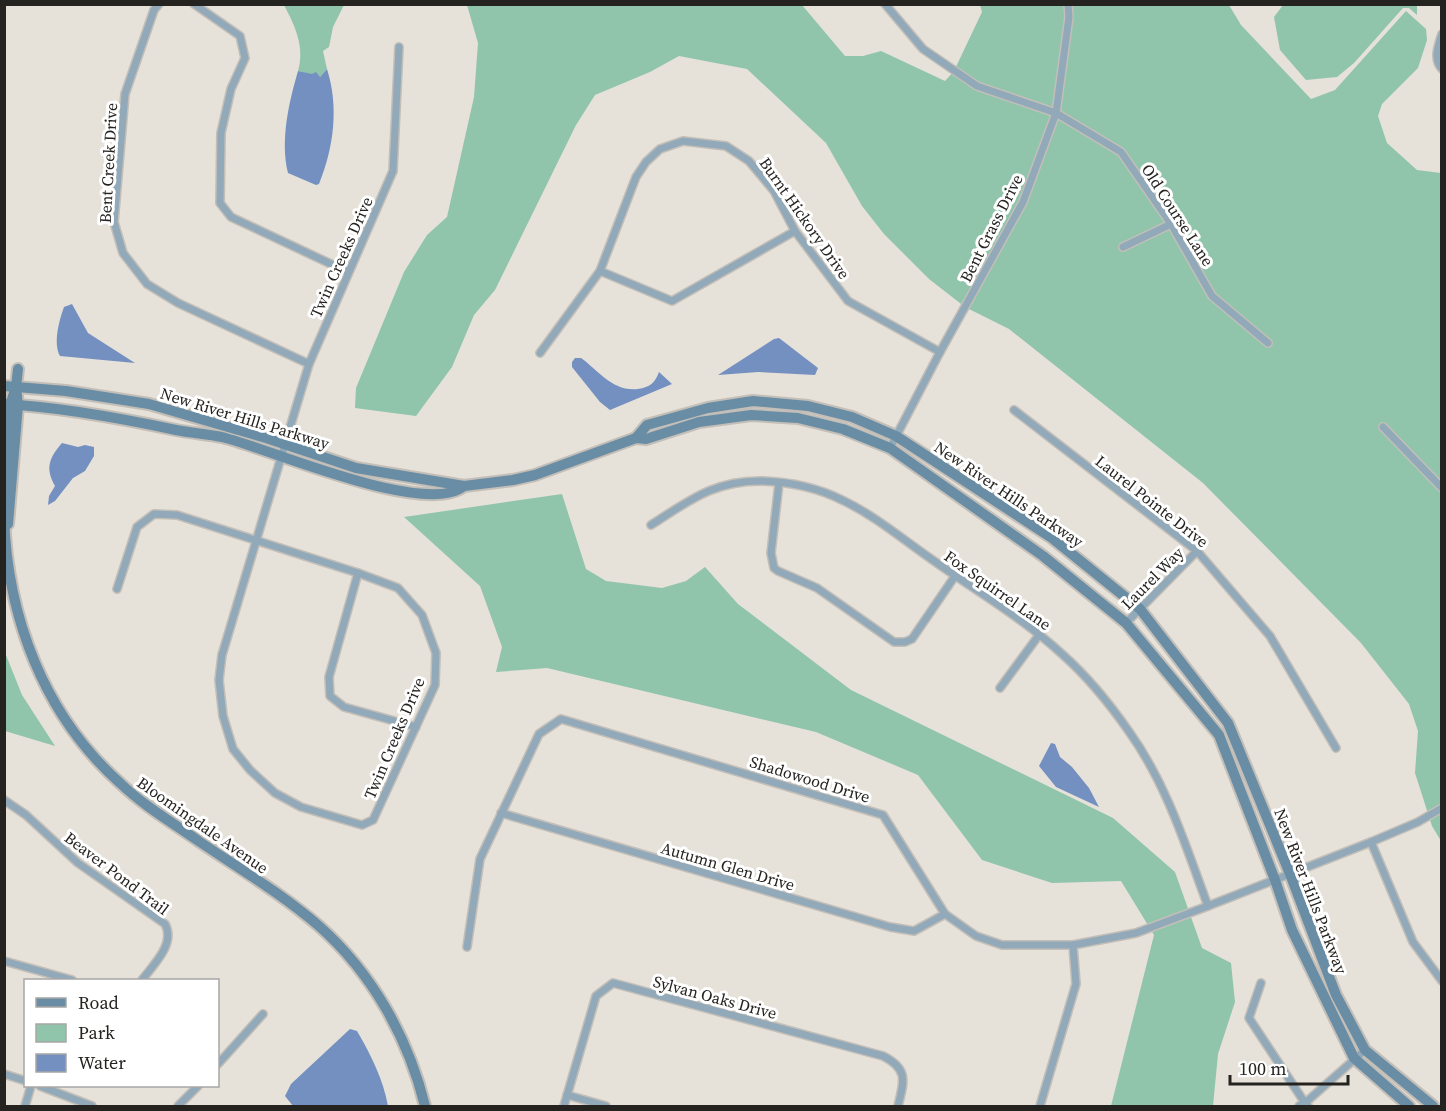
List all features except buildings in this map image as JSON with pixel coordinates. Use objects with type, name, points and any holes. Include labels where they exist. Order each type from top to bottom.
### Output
[{"type":"street","name":"Bent Creek Drive","points":[[159,4],[154,10],[125,94],[114,222],[123,253],[147,284],[170,298],[309,364]]},
{"type":"street","points":[[194,4],[240,36],[245,58],[231,89],[222,133],[220,203],[231,217],[348,272]]},
{"type":"street","name":"Old Course Lane","points":[[885,4],[922,49],[977,86],[1056,113],[1121,152],[1171,224],[1212,296],[1268,343]]},
{"type":"street","name":"Bent Grass Drive","points":[[890,448],[940,351],[1023,202],[1056,113],[1069,17],[1068,4]]},
{"type":"street","points":[[1442,34],[1436,52],[1438,66],[1442,69]]},
{"type":"street","name":"Twin Creeks Drive","points":[[117,589],[137,527],[154,514],[177,515],[256,541],[358,573],[398,588],[422,615],[436,653],[435,685],[373,820],[362,825],[301,807],[275,793],[250,770],[234,749],[224,716],[219,680],[222,655],[256,541],[280,456],[309,364],[393,171],[399,47]]},
{"type":"street","name":"Burnt Hickory Drive","points":[[540,353],[600,271],[636,177],[646,162],[660,149],[683,141],[726,146],[749,161],[774,192],[795,231],[848,301],[940,351]]},
{"type":"street","points":[[1123,247],[1171,224]]},
{"type":"street","points":[[600,271],[672,301],[795,231]]},
{"type":"street","name":"Bloomingdale Avenue","points":[[7,542],[10,386],[18,369]]},
{"type":"street","name":"New River Hills Parkway","points":[[10,386],[82,393],[149,404],[371,471],[464,486],[535,475],[636,438],[646,439],[699,422],[751,415],[798,418],[843,429],[890,448],[1044,556],[1126,623],[1219,735],[1292,930],[1354,1058],[1409,1107]]},
{"type":"street","name":"New River Hills Parkway","points":[[636,438],[647,425],[708,408],[753,400],[808,406],[852,417],[896,436],[1052,538],[1140,609],[1228,723],[1336,994],[1365,1050],[1433,1107]]},
{"type":"street","name":"New River Hills Parkway","points":[[11,405],[112,417],[220,437],[354,480],[392,489],[440,493],[455,491],[464,486]]},
{"type":"street","name":"Bloomingdale Avenue","points":[[4,486],[11,405]]},
{"type":"street","name":"Laurel Pointe Drive","points":[[1014,410],[1197,551],[1270,636],[1336,748]]},
{"type":"street","points":[[1383,427],[1442,489]]},
{"type":"street","name":"Fox Squirrel Lane","points":[[651,525],[709,489],[740,482],[779,483],[813,489],[859,509],[1039,635],[1060,652],[1105,698],[1141,750],[1169,803],[1208,906]]},
{"type":"street","points":[[779,483],[771,553],[774,568],[817,588],[894,642],[906,642],[912,639],[955,576]]},
{"type":"street","name":"Bloomingdale Avenue","points":[[4,516],[13,594],[27,645],[44,683],[70,728],[96,760],[126,789],[298,909],[324,930],[344,951],[370,983],[397,1028],[413,1065],[425,1107]]},
{"type":"street","name":"Laurel Way","points":[[1126,623],[1197,551]]},
{"type":"street","points":[[358,573],[329,677],[330,696],[344,708],[416,727]]},
{"type":"street","points":[[1000,688],[1039,635]]},
{"type":"street","name":"Shadowood Drive","points":[[467,947],[480,859],[538,734],[561,719],[883,815],[945,914],[976,936],[1002,945],[1073,945],[1136,933],[1371,842],[1418,822],[1442,808]]},
{"type":"street","name":"Beaver Pond Trail","points":[[4,800],[26,815],[78,863],[165,924],[169,935],[166,946],[143,979]]},
{"type":"street","name":"Autumn Glen Drive","points":[[501,813],[890,927],[914,931],[945,914]]},
{"type":"street","points":[[1371,842],[1413,942],[1442,981]]},
{"type":"street","points":[[1040,1107],[1076,984],[1073,945]]},
{"type":"street","points":[[4,960],[66,979]]},
{"type":"street","name":"Sylvan Oaks Drive","points":[[564,1107],[596,996],[613,983],[883,1056],[895,1062],[903,1075],[897,1107]]},
{"type":"street","points":[[1261,983],[1249,1018],[1304,1105],[1365,1050]]},
{"type":"street","points":[[219,1063],[263,1014]]},
{"type":"street","points":[[4,1074],[24,1080]]},
{"type":"street","points":[[25,1107],[31,1087]]},
{"type":"street","points":[[42,1087],[92,1107]]},
{"type":"street","points":[[178,1107],[197,1087]]},
{"type":"street","points":[[567,1095],[606,1107]]},
{"type":"green space","points":[[284,5],[344,5],[333,27],[329,47],[323,51],[327,69],[320,77],[298,71],[300,45]]},
{"type":"green space","points":[[467,5],[802,5],[845,56],[863,56],[881,51],[945,81],[954,71],[982,12],[980,5],[1229,5],[1241,25],[1311,99],[1335,90],[1406,11],[1426,29],[1427,40],[1418,68],[1382,104],[1378,116],[1387,143],[1417,170],[1441,173],[1441,841],[1432,826],[1415,773],[1418,731],[1409,704],[1361,643],[1203,483],[1009,329],[965,307],[929,279],[884,234],[862,206],[826,143],[747,69],[679,56],[650,72],[595,95],[576,125],[495,290],[474,315],[452,367],[416,416],[355,408],[356,388],[404,272],[427,235],[447,217],[474,97],[478,43]]},
{"type":"green space","points":[[1283,5],[1417,5],[1417,15],[1409,8],[1403,8],[1354,63],[1337,77],[1306,80],[1280,50],[1274,17]]},
{"type":"green space","points":[[562,494],[586,569],[606,581],[662,588],[686,581],[705,567],[738,604],[851,690],[1113,818],[1175,872],[1202,948],[1231,963],[1235,1002],[1218,1054],[1213,1106],[1111,1106],[1154,935],[1121,881],[1052,883],[982,860],[918,775],[816,732],[547,668],[496,672],[502,647],[480,586],[404,517]]},
{"type":"green space","points":[[4,650],[22,695],[55,746],[5,731]]},
{"type":"water","points":[[327,69],[333,98],[333,127],[324,170],[319,184],[316,185],[288,173],[285,134],[298,71],[312,74],[316,72],[320,77]]},
{"type":"water","points":[[72,304],[88,333],[135,363],[60,356],[57,345],[59,325],[64,307]]},
{"type":"water","points":[[779,338],[818,368],[815,375],[758,372],[718,375],[774,339]]},
{"type":"water","points":[[575,358],[581,358],[621,387],[638,389],[646,387],[654,382],[659,372],[672,384],[610,410],[600,402],[572,367]]},
{"type":"water","points":[[62,443],[78,447],[85,445],[94,447],[94,456],[85,471],[73,478],[55,501],[48,505],[49,496],[55,486],[49,468],[51,458]]},
{"type":"water","points":[[1051,743],[1055,744],[1060,757],[1072,767],[1089,788],[1099,807],[1056,787],[1039,766]]},
{"type":"water","points":[[350,1029],[357,1031],[372,1058],[388,1106],[293,1106],[285,1096],[291,1084]]}]
